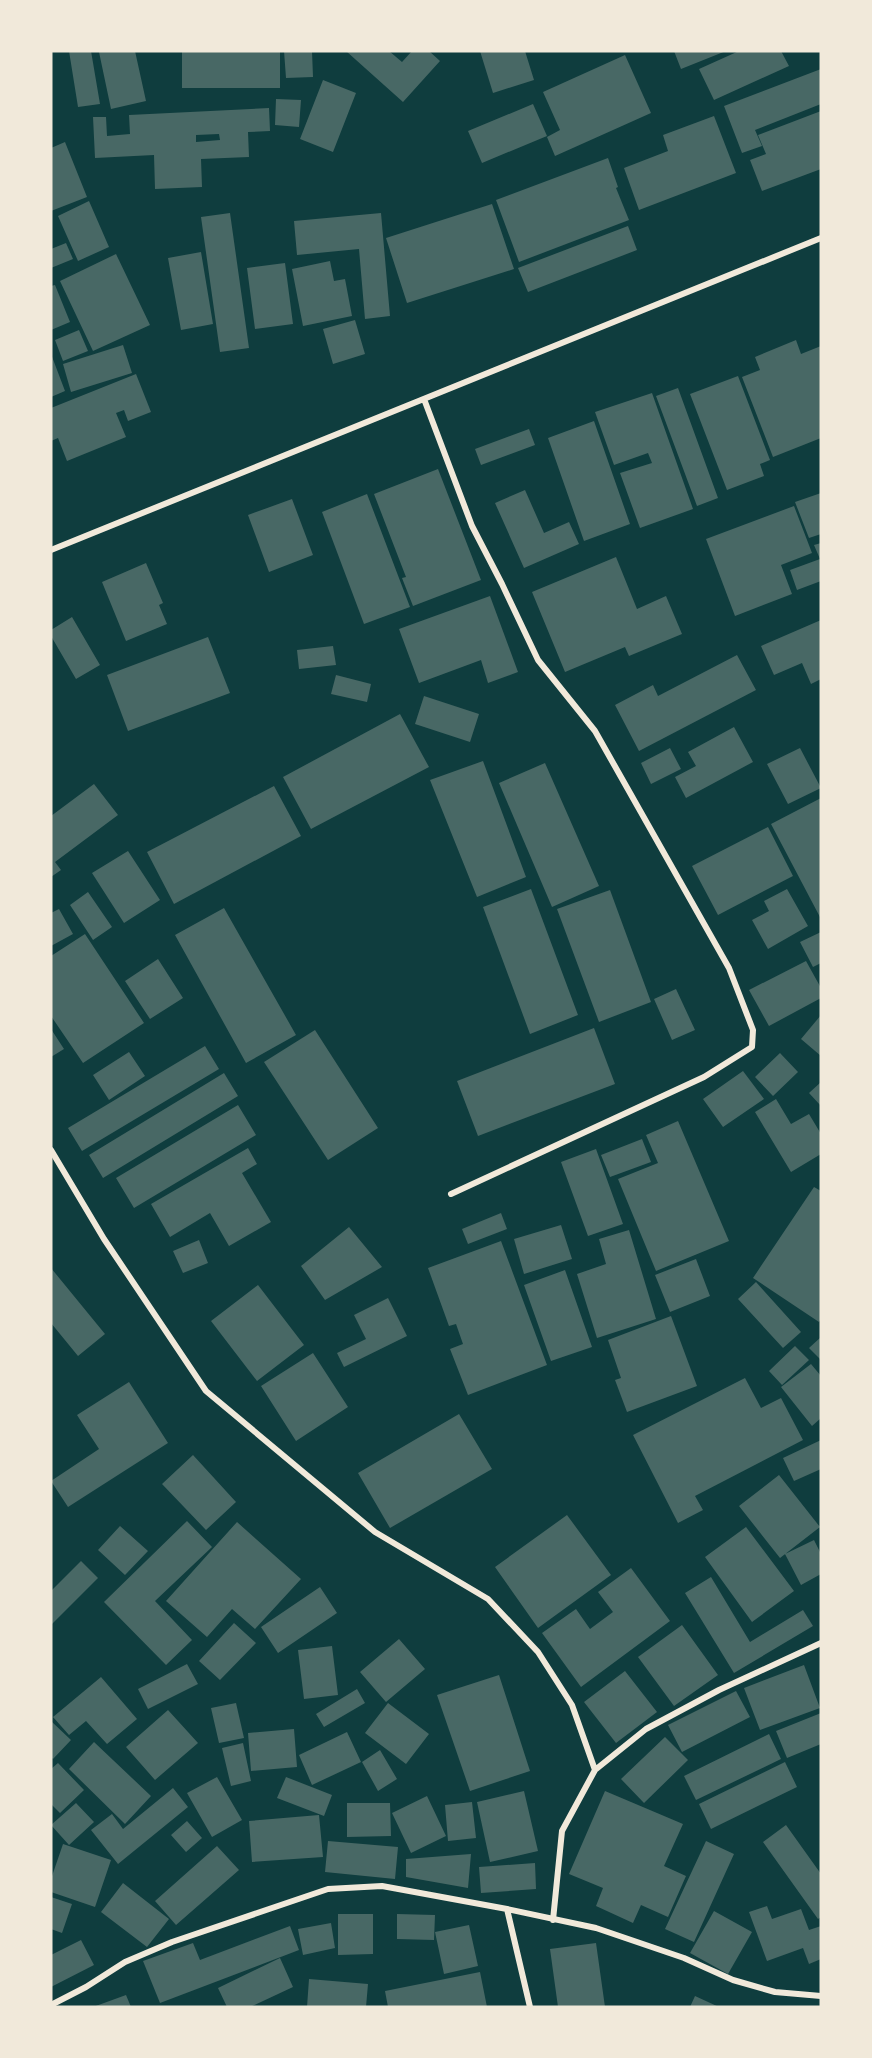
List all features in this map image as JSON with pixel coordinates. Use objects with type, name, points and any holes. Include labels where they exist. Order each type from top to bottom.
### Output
[{"type":"street","points":[[51,549],[821,238]]},
{"type":"street","points":[[424,399],[472,526],[538,660],[595,731],[729,968],[753,1030],[752,1047],[704,1077],[451,1194]]},
{"type":"street","points":[[51,1150],[104,1239],[206,1391],[375,1532],[488,1599],[538,1652],[572,1705],[596,1770]]},
{"type":"street","points":[[553,1920],[562,1831],[596,1770],[646,1729],[719,1689],[821,1643]]},
{"type":"street","points":[[51,2005],[87,1987],[125,1962],[172,1942],[328,1889],[382,1886],[507,1909],[607,1932],[684,1958],[734,1980],[754,1986],[775,1992],[821,1996]]},
{"type":"street","points":[[507,1909],[530,2007]]},
{"type":"building","points":[[69,51],[91,51],[100,104],[78,107]]},
{"type":"building","points":[[135,51],[146,101],[111,109],[99,52]]},
{"type":"building","points":[[182,51],[280,51],[280,88],[182,88]]},
{"type":"building","points":[[284,51],[312,51],[313,77],[286,78]]},
{"type":"building","points":[[346,51],[389,51],[402,62],[412,51],[429,51],[440,61],[403,102]]},
{"type":"building","points":[[480,51],[525,51],[534,80],[493,93]]},
{"type":"building","points":[[674,51],[726,51],[681,69]]},
{"type":"building","points":[[739,51],[781,51],[789,66],[714,100],[699,69]]},
{"type":"building","points":[[625,55],[651,113],[555,156],[547,137],[560,130],[543,92]]},
{"type":"building","points":[[821,69],[821,104],[755,130],[762,146],[742,153],[724,106]]},
{"type":"building","points":[[323,80],[356,93],[333,152],[300,139]]},
{"type":"building","points":[[276,99],[301,100],[299,127],[275,125]]},
{"type":"building","points":[[533,104],[547,136],[482,163],[468,131]]},
{"type":"building","points":[[269,108],[270,131],[248,132],[249,157],[201,159],[202,187],[155,189],[154,155],[95,158],[93,117],[106,117],[107,136],[130,134],[129,115]],"holes":[[[219,134],[220,140],[196,142],[196,135]]]},
{"type":"building","points":[[821,111],[821,169],[762,191],[750,160],[766,154],[758,135]]},
{"type":"building","points":[[714,116],[736,173],[639,210],[624,168],[668,151],[663,135]]},
{"type":"building","points":[[65,142],[87,197],[51,211],[51,148]]},
{"type":"building","points":[[608,158],[618,187],[616,188],[629,220],[519,262],[496,200]]},
{"type":"building","points":[[89,201],[109,247],[78,261],[58,216]]},
{"type":"building","points":[[492,204],[514,269],[407,303],[386,238]]},
{"type":"building","points":[[230,213],[249,348],[220,352],[201,217]]},
{"type":"building","points":[[381,213],[390,316],[365,319],[359,249],[297,255],[294,221]]},
{"type":"building","points":[[628,226],[637,250],[528,292],[518,268]]},
{"type":"building","points":[[66,243],[73,259],[51,268],[51,249]]},
{"type":"building","points":[[201,252],[213,324],[181,330],[168,258]]},
{"type":"building","points":[[116,254],[150,325],[93,351],[60,281]]},
{"type":"building","points":[[330,261],[334,281],[345,279],[352,316],[303,326],[292,269]]},
{"type":"building","points":[[285,263],[293,324],[255,329],[247,268]]},
{"type":"building","points":[[55,285],[70,322],[51,330],[51,286]]},
{"type":"building","points":[[355,320],[365,354],[333,364],[323,329]]},
{"type":"building","points":[[79,330],[88,351],[63,361],[55,340]]},
{"type":"building","points":[[796,340],[801,354],[821,346],[821,438],[773,457],[742,377],[760,370],[755,357]]},
{"type":"building","points":[[123,345],[132,373],[71,392],[63,364]]},
{"type":"building","points":[[51,354],[65,391],[51,397]]},
{"type":"building","points":[[136,374],[151,412],[128,421],[124,410],[116,413],[126,437],[67,461],[58,438],[51,441],[51,408]]},
{"type":"building","points":[[738,376],[770,460],[760,464],[764,476],[727,490],[690,394]]},
{"type":"building","points":[[678,388],[718,498],[697,506],[656,396]]},
{"type":"building","points":[[652,393],[693,509],[640,528],[620,473],[652,463],[648,453],[614,465],[595,412]]},
{"type":"building","points":[[594,421],[630,524],[584,541],[548,438]]},
{"type":"building","points":[[529,429],[535,445],[481,465],[475,449]]},
{"type":"building","points":[[438,469],[481,580],[413,606],[402,578],[406,577],[374,494]]},
{"type":"building","points":[[525,490],[544,533],[569,522],[579,544],[524,568],[495,503]]},
{"type":"building","points":[[821,493],[821,534],[809,538],[795,502]]},
{"type":"building","points":[[367,494],[410,607],[364,624],[322,512]]},
{"type":"building","points":[[292,499],[313,555],[269,572],[248,515]]},
{"type":"building","points":[[794,506],[812,553],[781,565],[792,594],[735,616],[706,539]]},
{"type":"building","points":[[821,543],[821,581],[797,590],[790,570],[820,559],[814,545]]},
{"type":"building","points":[[616,557],[637,609],[666,596],[682,634],[629,656],[625,647],[565,672],[532,592]]},
{"type":"building","points":[[146,563],[163,603],[159,605],[167,624],[126,641],[102,582]]},
{"type":"building","points":[[490,596],[518,672],[488,683],[481,660],[419,683],[399,629]]},
{"type":"building","points":[[72,617],[100,665],[76,679],[51,636],[51,630]]},
{"type":"building","points":[[821,620],[821,679],[811,684],[802,663],[774,675],[761,646]]},
{"type":"building","points":[[208,637],[230,693],[128,731],[107,675]]},
{"type":"building","points":[[333,646],[336,665],[299,669],[297,650]]},
{"type":"building","points":[[737,655],[756,690],[639,751],[615,705],[653,685],[658,696]]},
{"type":"building","points":[[336,675],[371,684],[367,702],[331,694]]},
{"type":"building","points":[[424,696],[479,714],[470,742],[415,724]]},
{"type":"building","points":[[400,714],[429,767],[311,829],[283,777]]},
{"type":"building","points":[[734,727],[753,762],[686,798],[675,777],[696,766],[688,752]]},
{"type":"building","points":[[670,748],[681,769],[651,784],[641,763]]},
{"type":"building","points":[[800,748],[821,788],[788,804],[767,764]]},
{"type":"building","points":[[483,761],[526,877],[477,897],[430,780]]},
{"type":"building","points":[[545,763],[599,886],[552,907],[499,783]]},
{"type":"building","points":[[94,784],[118,815],[55,862],[61,870],[51,877],[51,816]]},
{"type":"building","points":[[274,786],[301,836],[174,904],[147,852]]},
{"type":"building","points":[[821,798],[821,919],[771,824]]},
{"type":"building","points":[[768,827],[793,876],[718,915],[692,866]]},
{"type":"building","points":[[128,851],[160,900],[124,923],[92,873]]},
{"type":"building","points":[[531,889],[578,1015],[530,1034],[483,907]]},
{"type":"building","points":[[787,889],[808,926],[768,949],[752,920],[769,911],[764,901]]},
{"type":"building","points":[[610,890],[651,1002],[599,1022],[557,909]]},
{"type":"building","points":[[88,892],[112,927],[93,940],[70,905]]},
{"type":"building","points":[[224,908],[296,1035],[246,1063],[175,935]]},
{"type":"building","points":[[59,909],[73,934],[51,946],[51,913]]},
{"type":"building","points":[[821,932],[821,963],[813,967],[800,942]]},
{"type":"building","points":[[85,934],[144,1023],[83,1063],[51,1016],[51,956]]},
{"type":"building","points":[[158,959],[183,998],[150,1019],[125,981]]},
{"type":"building","points":[[806,961],[821,988],[821,998],[769,1026],[749,990]]},
{"type":"building","points":[[676,989],[695,1030],[672,1040],[654,999]]},
{"type":"building","points":[[821,1015],[821,1056],[801,1039]]},
{"type":"building","points":[[594,1028],[615,1084],[478,1136],[457,1081]]},
{"type":"building","points":[[51,1029],[64,1049],[51,1057]]},
{"type":"building","points":[[315,1030],[378,1128],[328,1160],[264,1062]]},
{"type":"building","points":[[205,1046],[219,1069],[82,1151],[68,1128]]},
{"type":"building","points":[[129,1052],[145,1076],[109,1100],[93,1075]]},
{"type":"building","points":[[780,1053],[798,1072],[773,1096],[755,1077]]},
{"type":"building","points":[[743,1071],[764,1099],[723,1127],[703,1099]]},
{"type":"building","points":[[224,1073],[238,1096],[103,1178],[89,1155]]},
{"type":"building","points":[[821,1082],[821,1106],[809,1093]]},
{"type":"building","points":[[776,1099],[791,1124],[809,1114],[821,1134],[821,1154],[791,1172],[755,1112]]},
{"type":"building","points":[[238,1105],[256,1135],[134,1208],[116,1178]]},
{"type":"building","points":[[678,1121],[729,1241],[656,1271],[618,1179],[658,1163],[646,1135]]},
{"type":"building","points":[[642,1139],[651,1162],[610,1177],[601,1155]]},
{"type":"building","points":[[248,1148],[257,1164],[242,1173],[271,1222],[229,1246],[210,1213],[170,1237],[151,1204]]},
{"type":"building","points":[[596,1149],[623,1224],[588,1236],[561,1162]]},
{"type":"building","points":[[814,1187],[821,1191],[821,1319],[819,1322],[753,1278]]},
{"type":"building","points":[[501,1213],[507,1229],[468,1244],[462,1229]]},
{"type":"building","points":[[561,1225],[572,1259],[524,1274],[514,1239]]},
{"type":"building","points":[[349,1227],[382,1267],[325,1300],[301,1266]]},
{"type":"building","points":[[629,1230],[656,1319],[597,1338],[577,1274],[606,1264],[599,1239]]},
{"type":"building","points":[[199,1240],[208,1263],[183,1273],[173,1251]]},
{"type":"building","points":[[501,1241],[547,1365],[468,1395],[450,1349],[463,1344],[456,1324],[449,1326],[428,1268]]},
{"type":"building","points":[[696,1259],[710,1296],[670,1312],[655,1275]]},
{"type":"building","points":[[51,1268],[105,1334],[78,1356],[51,1323]]},
{"type":"building","points":[[565,1270],[592,1347],[551,1361],[524,1285]]},
{"type":"building","points":[[756,1282],[801,1332],[783,1348],[738,1299]]},
{"type":"building","points":[[258,1285],[304,1345],[257,1381],[211,1321]]},
{"type":"building","points":[[388,1298],[407,1336],[344,1367],[337,1353],[366,1339],[354,1315]]},
{"type":"building","points":[[671,1316],[697,1386],[627,1412],[615,1380],[621,1378],[608,1340]]},
{"type":"building","points":[[821,1337],[821,1360],[809,1348]]},
{"type":"building","points":[[795,1346],[809,1360],[782,1385],[769,1371]]},
{"type":"building","points":[[313,1353],[348,1407],[296,1441],[261,1386]]},
{"type":"building","points":[[811,1364],[821,1376],[821,1418],[812,1426],[781,1387]]},
{"type":"building","points":[[745,1378],[761,1408],[781,1398],[803,1440],[695,1496],[703,1510],[678,1523],[633,1435]]},
{"type":"building","points":[[129,1382],[168,1443],[68,1507],[51,1481],[99,1449],[77,1415]]},
{"type":"building","points":[[459,1414],[492,1469],[390,1528],[358,1473]]},
{"type":"building","points":[[821,1440],[821,1469],[794,1481],[783,1458]]},
{"type":"building","points":[[193,1455],[236,1502],[206,1530],[162,1484]]},
{"type":"building","points":[[779,1475],[820,1527],[780,1558],[739,1506]]},
{"type":"building","points":[[567,1515],[611,1575],[538,1628],[495,1567]]},
{"type":"building","points":[[187,1521],[212,1547],[155,1601],[192,1640],[166,1665],[104,1602]]},
{"type":"building","points":[[237,1522],[301,1579],[255,1629],[232,1609],[207,1637],[166,1601]]},
{"type":"building","points":[[120,1526],[148,1551],[125,1575],[98,1550]]},
{"type":"building","points":[[746,1527],[794,1591],[752,1622],[705,1557]]},
{"type":"building","points":[[814,1540],[821,1554],[821,1574],[801,1585],[785,1554]]},
{"type":"building","points":[[81,1561],[98,1578],[51,1625],[51,1591]]},
{"type":"building","points":[[631,1568],[670,1621],[581,1687],[542,1633],[576,1609],[590,1629],[613,1612],[598,1592]]},
{"type":"building","points":[[711,1577],[750,1642],[803,1610],[813,1626],[734,1673],[685,1593]]},
{"type":"building","points":[[320,1587],[337,1613],[278,1653],[261,1627]]},
{"type":"building","points":[[234,1623],[256,1643],[220,1680],[199,1661]]},
{"type":"building","points":[[682,1625],[718,1675],[674,1706],[638,1657]]},
{"type":"building","points":[[399,1639],[425,1669],[386,1702],[360,1672]]},
{"type":"building","points":[[332,1646],[338,1695],[304,1699],[298,1650]]},
{"type":"building","points":[[187,1664],[198,1684],[148,1709],[138,1689]]},
{"type":"building","points":[[804,1665],[820,1708],[760,1730],[744,1688]]},
{"type":"building","points":[[625,1671],[657,1712],[616,1743],[584,1702]]},
{"type":"building","points":[[499,1675],[530,1771],[470,1791],[437,1695]]},
{"type":"building","points":[[101,1677],[137,1719],[107,1744],[86,1721],[69,1735],[53,1717]]},
{"type":"building","points":[[357,1689],[365,1703],[324,1727],[316,1714]]},
{"type":"building","points":[[736,1691],[750,1717],[682,1752],[668,1725]]},
{"type":"building","points":[[236,1703],[244,1738],[219,1743],[211,1708]]},
{"type":"building","points":[[388,1703],[429,1734],[406,1764],[365,1733]]},
{"type":"building","points":[[168,1710],[198,1743],[155,1780],[126,1747]]},
{"type":"building","points":[[821,1713],[821,1744],[787,1758],[776,1731]]},
{"type":"building","points":[[51,1721],[71,1740],[53,1759],[51,1757]]},
{"type":"building","points":[[294,1729],[297,1767],[251,1771],[248,1733]]},
{"type":"building","points":[[347,1732],[361,1762],[312,1785],[299,1755]]},
{"type":"building","points":[[769,1734],[781,1759],[696,1800],[684,1776]]},
{"type":"building","points":[[665,1737],[688,1760],[644,1803],[621,1779]]},
{"type":"building","points":[[94,1742],[151,1796],[125,1824],[69,1769]]},
{"type":"building","points":[[243,1743],[251,1781],[231,1786],[222,1748]]},
{"type":"building","points":[[380,1750],[397,1779],[378,1791],[362,1762]]},
{"type":"building","points":[[785,1762],[797,1787],[711,1829],[699,1804]]},
{"type":"building","points":[[58,1763],[84,1790],[60,1813],[51,1804],[51,1769]]},
{"type":"building","points":[[217,1777],[242,1820],[212,1837],[187,1793]]},
{"type":"building","points":[[286,1777],[332,1795],[324,1816],[277,1798]]},
{"type":"building","points":[[173,1788],[188,1807],[118,1864],[91,1830],[112,1814],[123,1829]]},
{"type":"building","points":[[524,1791],[538,1851],[490,1862],[477,1802]]},
{"type":"building","points":[[605,1791],[683,1824],[664,1866],[686,1876],[668,1917],[641,1905],[633,1923],[596,1906],[603,1888],[569,1874]]},
{"type":"building","points":[[427,1796],[446,1836],[411,1853],[392,1813]]},
{"type":"building","points":[[472,1802],[476,1838],[448,1841],[445,1805]]},
{"type":"building","points":[[76,1803],[94,1822],[69,1845],[51,1825]]},
{"type":"building","points":[[347,1803],[390,1803],[391,1836],[347,1837]]},
{"type":"building","points":[[319,1815],[323,1857],[252,1862],[249,1821]]},
{"type":"building","points":[[187,1821],[202,1838],[186,1852],[171,1835]]},
{"type":"building","points":[[786,1825],[821,1874],[821,1917],[818,1919],[763,1842]]},
{"type":"building","points":[[328,1841],[398,1847],[395,1879],[325,1872]]},
{"type":"building","points":[[706,1841],[734,1854],[694,1942],[665,1929]]},
{"type":"building","points":[[63,1844],[111,1860],[95,1907],[51,1892],[51,1879]]},
{"type":"building","points":[[217,1846],[239,1870],[176,1925],[155,1901]]},
{"type":"building","points":[[471,1854],[468,1888],[406,1877],[406,1859]]},
{"type":"building","points":[[535,1863],[536,1889],[481,1893],[479,1867]]},
{"type":"building","points":[[123,1883],[169,1919],[147,1947],[101,1912]]},
{"type":"building","points":[[51,1897],[72,1904],[62,1933],[51,1929]]},
{"type":"building","points":[[767,1906],[772,1919],[801,1909],[809,1930],[821,1926],[821,1959],[809,1964],[803,1948],[767,1961],[749,1912]]},
{"type":"building","points":[[714,1911],[752,1932],[728,1974],[690,1953]]},
{"type":"building","points":[[338,1914],[373,1914],[373,1954],[338,1955]]},
{"type":"building","points":[[397,1914],[435,1915],[434,1940],[397,1939]]},
{"type":"building","points":[[331,1923],[335,1948],[303,1955],[298,1929]]},
{"type":"building","points":[[469,1925],[478,1966],[444,1974],[435,1932]]},
{"type":"building","points":[[290,1926],[299,1950],[160,2003],[143,1961],[193,1943],[200,1960]]},
{"type":"building","points":[[81,1940],[94,1965],[51,1987],[51,1955]]},
{"type":"building","points":[[596,1943],[605,2007],[558,2007],[550,1949]]},
{"type":"building","points":[[280,1958],[293,1987],[250,2007],[227,2007],[218,1988]]},
{"type":"building","points":[[480,1972],[487,2007],[388,2007],[385,1991]]},
{"type":"building","points":[[309,1979],[368,1984],[366,2007],[307,2007]]},
{"type":"building","points":[[126,1995],[131,2007],[93,2007]]},
{"type":"building","points":[[695,1996],[719,2007],[690,2007]]}]
